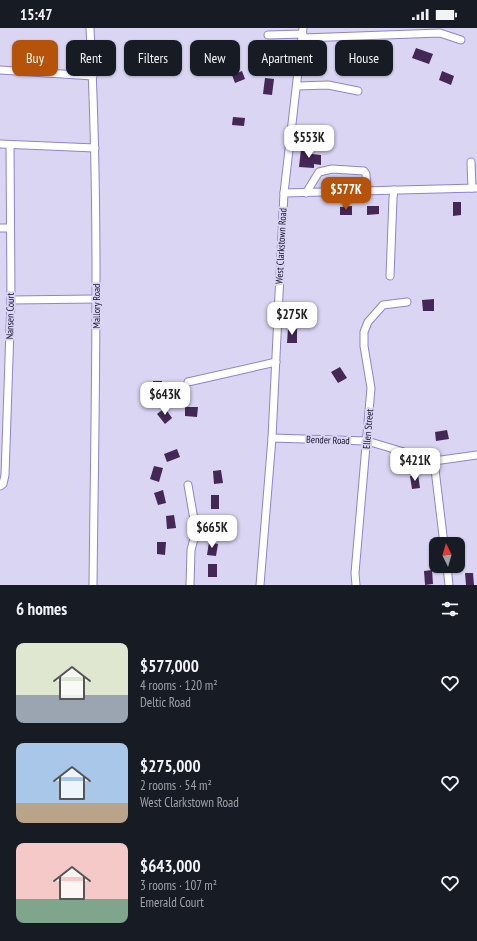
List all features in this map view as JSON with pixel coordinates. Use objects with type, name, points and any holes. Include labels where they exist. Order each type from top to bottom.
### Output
[{"type":"street","name":"Mallory Road","points":[[90,28],[91,40]]},
{"type":"street","points":[[268,35],[303,33],[440,33],[462,40]]},
{"type":"street","name":"West Clarkstown Road","points":[[260,585],[272,438],[284,193],[303,33]]},
{"type":"street","points":[[0,70],[66,74]]},
{"type":"street","name":"Mallory Road","points":[[93,76],[96,299],[93,585]]},
{"type":"street","points":[[297,86],[328,85],[358,91]]},
{"type":"street","points":[[0,144],[95,148]]},
{"type":"street","name":"Nansen Court","points":[[0,486],[3,484],[5,476],[11,300],[10,145]]},
{"type":"street","points":[[284,193],[475,188],[470,162]]},
{"type":"street","points":[[306,192],[319,172],[324,170],[360,170],[366,174],[367,191]]},
{"type":"street","points":[[390,276],[394,190]]},
{"type":"street","points":[[0,228],[10,228]]},
{"type":"street","points":[[11,300],[96,299]]},
{"type":"street","name":"Ellen Street","points":[[356,585],[372,388],[364,346],[364,332],[368,322],[383,305],[407,302]]},
{"type":"street","points":[[188,382],[276,362]]},
{"type":"street","name":"Bender Road","points":[[272,438],[368,441],[434,460],[477,455]]},
{"type":"street","points":[[434,460],[443,537]]},
{"type":"street","points":[[188,485],[196,531],[191,550],[190,585]]},
{"type":"street","points":[[448,573],[449,585]]},
{"type":"building","points":[[416,48],[433,54],[429,64],[412,58]]},
{"type":"building","points":[[242,71],[245,79],[235,83],[232,76],[240,76],[240,72]]},
{"type":"building","points":[[442,71],[454,76],[451,85],[439,80]]},
{"type":"building","points":[[265,78],[274,79],[272,95],[263,94]]},
{"type":"building","points":[[233,117],[245,118],[244,126],[232,125]]},
{"type":"building","points":[[301,149],[313,150],[312,154],[321,155],[321,165],[314,164],[314,168],[299,167]]},
{"type":"building","points":[[453,202],[461,202],[461,215],[453,216]]},
{"type":"building","points":[[352,206],[352,215],[340,215],[340,207]]},
{"type":"building","points":[[367,206],[379,206],[379,214],[367,215]]},
{"type":"building","points":[[434,299],[434,311],[423,311],[422,300]]},
{"type":"building","points":[[288,329],[297,329],[297,343],[287,343]]},
{"type":"building","points":[[340,367],[347,378],[338,383],[331,372]]},
{"type":"building","points":[[153,381],[162,381],[162,394],[153,394]]},
{"type":"building","points":[[185,407],[198,407],[197,417],[185,416]]},
{"type":"building","points":[[165,408],[172,418],[165,424],[157,414]]},
{"type":"building","points":[[447,430],[449,439],[436,441],[435,432]]},
{"type":"building","points":[[177,449],[180,457],[167,462],[164,454]]},
{"type":"building","points":[[154,466],[163,468],[159,482],[150,479]]},
{"type":"building","points":[[221,470],[223,483],[214,484],[213,471]]},
{"type":"building","points":[[418,474],[420,488],[412,489],[410,476]]},
{"type":"building","points":[[163,490],[166,503],[158,505],[154,493]]},
{"type":"building","points":[[211,495],[219,495],[219,509],[211,509]]},
{"type":"building","points":[[174,515],[176,528],[167,529],[166,516]]},
{"type":"building","points":[[211,519],[219,519],[219,531],[211,531]]},
{"type":"building","points":[[157,542],[166,542],[165,555],[157,554]]},
{"type":"building","points":[[209,542],[218,544],[216,556],[207,555]]},
{"type":"building","points":[[208,564],[217,564],[217,577],[208,577]]},
{"type":"building","points":[[429,570],[429,573],[432,573],[433,584],[425,585],[424,571]]},
{"type":"building","points":[[465,573],[473,573],[474,585],[466,585]]}]
